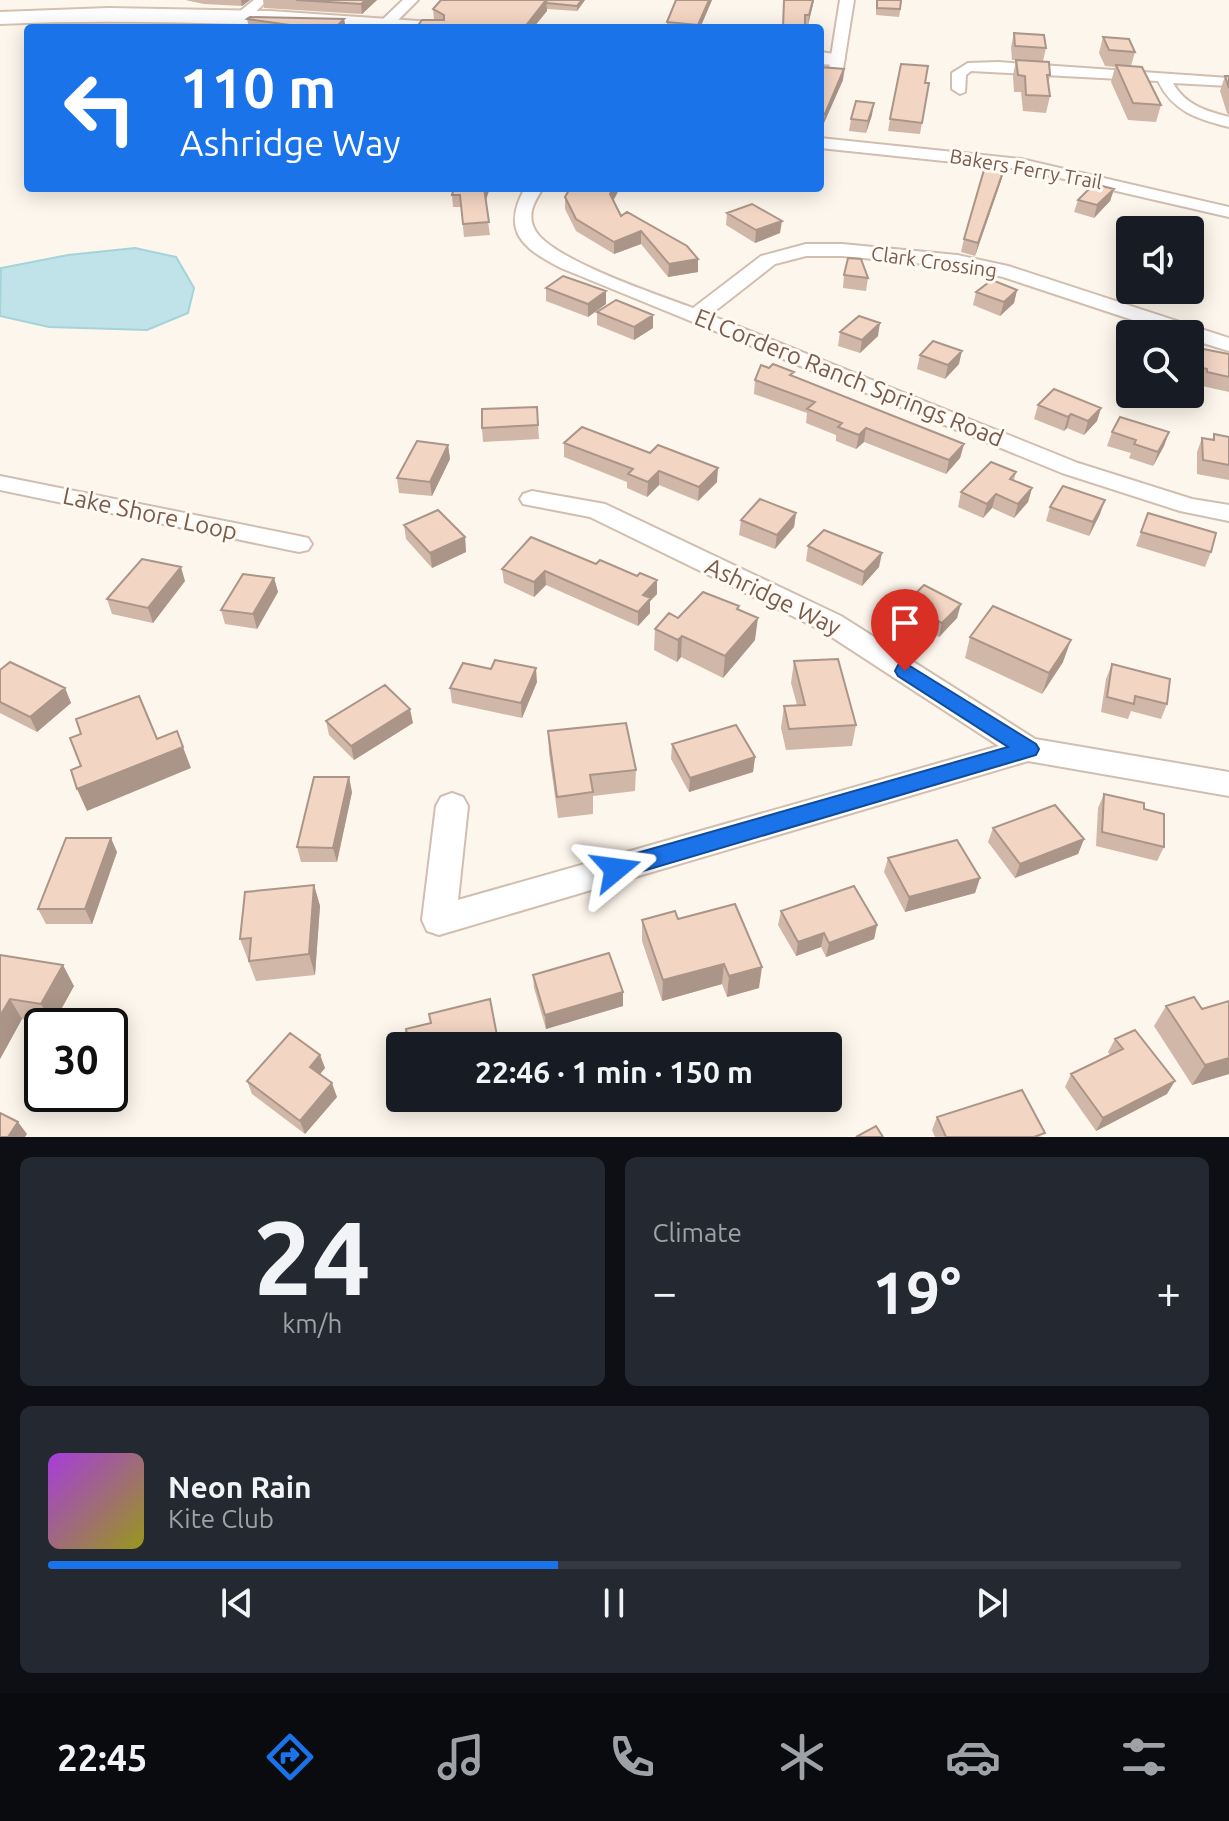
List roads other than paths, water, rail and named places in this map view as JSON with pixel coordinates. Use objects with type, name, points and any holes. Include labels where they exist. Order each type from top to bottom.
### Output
[{"type":"street","points":[[244,15],[262,0]]},
{"type":"street","points":[[0,18],[137,12],[386,24],[411,0]]},
{"type":"street","points":[[830,64],[847,0]]},
{"type":"street","points":[[960,89],[959,73],[968,67],[998,66],[1229,82]]},
{"type":"street","points":[[1163,77],[1179,104],[1229,122]]},
{"type":"street","name":"Bakers Ferry Trail","points":[[824,143],[970,156],[1021,164],[1229,212]]},
{"type":"street","name":"El Cordero Ranch Springs Road","points":[[532,192],[521,214],[526,232],[538,246],[605,280],[1070,468],[1189,506],[1229,513]]},
{"type":"street","name":"Clark Crossing","points":[[696,316],[768,260],[806,250],[842,250],[957,261],[1008,272],[1229,345]]},
{"type":"street","name":"Lake Shore Loop","points":[[0,483],[299,544]]},
{"type":"street","name":"Ashridge Way","points":[[532,499],[596,510],[831,623],[1028,749],[1229,784]]},
{"type":"street","points":[[452,806],[439,920],[1028,749]]},
{"type":"water","points":[[135,248],[176,257],[194,288],[188,313],[147,330],[49,327],[0,316],[1,268],[68,255]]}]
